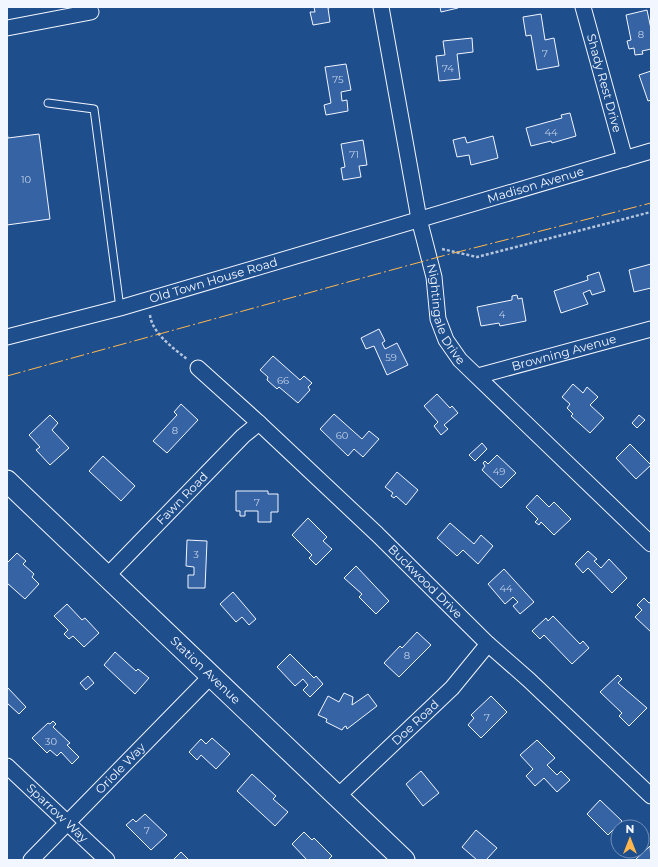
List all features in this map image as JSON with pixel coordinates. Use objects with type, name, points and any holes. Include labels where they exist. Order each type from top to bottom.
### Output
[{"type":"main road","name":"Station Avenue","points":[[7,481],[404,860]]},
{"type":"street","name":"Nightingale Drive","points":[[381,7],[419,219],[434,277],[438,318],[446,340],[460,360],[651,544]]},
{"type":"street","name":"Shady Rest Drive","points":[[583,7],[625,159]]},
{"type":"street","points":[[7,28],[91,12]]},
{"type":"street","name":"Madison Avenue","points":[[419,219],[651,151]]},
{"type":"street","name":"Old Town House Road","points":[[7,337],[120,308],[419,219]]},
{"type":"street","name":"Browning Avenue","points":[[478,376],[651,329]]},
{"type":"street","name":"Buckwood Drive","points":[[198,368],[377,534],[488,644],[529,680],[651,796]]},
{"type":"street","name":"Fawn Road","points":[[107,576],[243,436],[259,424]]},
{"type":"street","name":"Doe Road","points":[[338,797],[452,688],[488,644]]},
{"type":"street","name":"Oriole Way","points":[[30,860],[211,676]]},
{"type":"street","name":"Sparrow Way","points":[[7,766],[107,860]]},
{"type":"lane","points":[[48,103],[94,109],[120,308]]},
{"type":"path","points":[[426,246],[477,257],[651,212]]},
{"type":"path","points":[[147,300],[151,322],[170,346],[198,368]]},
{"type":"building","points":[[314,7],[333,7],[328,8],[330,22],[313,25],[310,12],[315,12]]},
{"type":"building","points":[[440,7],[458,7],[458,8],[441,12]]},
{"type":"building","points":[[647,10],[651,29],[651,49],[642,51],[643,54],[635,55],[634,48],[629,49],[627,41],[631,40],[626,15]]},
{"type":"building","points":[[541,14],[545,40],[554,38],[559,66],[537,70],[531,35],[526,36],[523,17]]},
{"type":"building","points":[[472,38],[473,52],[457,54],[460,79],[439,81],[436,56],[445,55],[443,41]]},
{"type":"building","points":[[346,64],[351,90],[341,92],[342,101],[347,100],[348,111],[326,115],[324,105],[331,103],[325,67]]},
{"type":"building","points":[[651,71],[651,100],[648,101],[639,75]]},
{"type":"building","points":[[570,113],[576,136],[552,143],[551,141],[531,146],[526,128],[562,118],[561,115]]},
{"type":"building","points":[[7,132],[8,138],[39,134],[50,219],[7,225]]},
{"type":"building","points":[[493,136],[498,158],[471,165],[469,155],[457,157],[453,140],[465,137],[467,143]]},
{"type":"building","points":[[363,140],[367,165],[359,166],[361,177],[343,180],[341,168],[345,167],[341,144]]},
{"type":"building","points":[[651,264],[651,288],[634,292],[629,270]]},
{"type":"building","points":[[599,272],[605,291],[592,295],[590,290],[583,293],[588,304],[561,313],[554,291],[588,280],[587,276]]},
{"type":"building","points":[[517,295],[518,299],[522,298],[526,321],[500,326],[499,323],[481,326],[477,307],[512,300],[512,296]]},
{"type":"building","points":[[379,329],[385,341],[382,343],[385,349],[397,343],[408,365],[387,375],[374,346],[366,349],[361,338]]},
{"type":"building","points":[[273,356],[300,380],[304,376],[312,383],[308,387],[310,390],[298,403],[279,387],[277,389],[267,380],[268,377],[260,370]]},
{"type":"building","points":[[573,384],[583,393],[587,387],[598,397],[590,405],[604,418],[590,433],[571,416],[573,414],[567,408],[570,404],[562,397]]},
{"type":"building","points":[[437,394],[450,408],[452,406],[458,413],[444,425],[448,429],[441,435],[434,426],[438,422],[424,406]]},
{"type":"building","points":[[181,404],[198,420],[167,453],[153,441],[177,415],[174,412]]},
{"type":"building","points":[[334,414],[362,439],[369,431],[379,439],[363,457],[354,449],[348,456],[320,429]]},
{"type":"building","points":[[50,415],[58,423],[52,430],[69,448],[50,465],[36,450],[40,447],[29,435]]},
{"type":"building","points":[[639,415],[645,420],[637,428],[632,423]]},
{"type":"building","points":[[482,443],[487,449],[475,461],[469,455]]},
{"type":"building","points":[[630,444],[651,465],[636,479],[616,458]]},
{"type":"building","points":[[497,455],[516,473],[501,488],[482,470],[485,466],[483,463],[485,461],[488,464]]},
{"type":"building","points":[[103,456],[135,486],[121,501],[89,471]]},
{"type":"building","points":[[397,472],[418,490],[406,505],[396,496],[394,498],[391,496],[393,493],[385,487]]},
{"type":"building","points":[[236,491],[268,491],[268,494],[278,494],[278,512],[271,512],[271,522],[258,522],[258,511],[245,511],[245,516],[240,516],[240,511],[236,511]]},
{"type":"building","points":[[537,495],[549,507],[554,502],[571,519],[554,535],[541,522],[539,525],[535,522],[538,519],[526,507]]},
{"type":"building","points":[[308,518],[327,537],[323,541],[332,549],[316,565],[309,558],[312,555],[292,535]]},
{"type":"building","points":[[450,523],[474,544],[481,535],[493,546],[478,564],[463,550],[457,556],[437,538]]},
{"type":"building","points":[[187,540],[207,541],[205,588],[188,588],[188,575],[194,575],[194,567],[186,566]]},
{"type":"building","points":[[588,551],[597,559],[594,561],[601,568],[609,559],[627,578],[612,593],[588,568],[583,573],[575,564]]},
{"type":"building","points":[[17,553],[26,561],[23,564],[34,574],[32,577],[39,584],[25,599],[7,583],[7,563]]},
{"type":"building","points":[[356,566],[389,601],[376,614],[359,597],[362,594],[344,578]]},
{"type":"building","points":[[504,569],[534,602],[520,614],[513,606],[518,602],[513,597],[505,604],[488,584]]},
{"type":"building","points":[[233,592],[256,619],[249,625],[242,617],[236,622],[220,604]]},
{"type":"building","points":[[644,598],[649,603],[651,602],[651,632],[635,617],[642,610],[637,605]]},
{"type":"building","points":[[67,604],[82,620],[85,618],[99,633],[84,647],[73,636],[69,639],[64,634],[68,630],[54,616]]},
{"type":"building","points":[[553,616],[580,644],[583,641],[589,648],[572,664],[544,635],[540,639],[532,631],[546,618],[548,621]]},
{"type":"building","points":[[417,632],[431,645],[399,677],[384,663],[400,646],[402,648]]},
{"type":"building","points":[[115,652],[136,671],[138,669],[149,678],[135,694],[104,665]]},
{"type":"building","points":[[290,654],[314,678],[316,676],[323,684],[310,697],[303,690],[308,685],[303,679],[295,686],[277,667]]},
{"type":"building","points":[[618,675],[622,679],[618,683],[647,708],[629,726],[619,716],[622,713],[600,692]]},
{"type":"building","points":[[88,676],[94,683],[86,690],[80,683]]},
{"type":"building","points":[[7,687],[26,707],[19,714],[7,703]]},
{"type":"building","points":[[344,693],[353,697],[352,705],[368,694],[377,706],[347,729],[346,726],[342,730],[326,722],[327,719],[318,715],[328,696],[339,702]]},
{"type":"building","points":[[491,696],[507,712],[481,738],[468,725],[474,718],[471,715]]},
{"type":"building","points":[[53,721],[56,724],[53,727],[70,743],[67,745],[79,757],[72,764],[61,752],[57,756],[50,750],[47,753],[32,738],[48,723],[50,724]]},
{"type":"building","points":[[212,738],[230,754],[216,769],[201,755],[197,760],[189,752],[201,739],[206,744]]},
{"type":"building","points":[[537,740],[555,758],[547,765],[557,775],[561,771],[570,780],[557,792],[544,778],[535,786],[526,776],[533,769],[520,755]]},
{"type":"building","points":[[421,771],[439,793],[423,806],[406,784]]},
{"type":"building","points":[[252,774],[276,796],[273,799],[288,812],[275,826],[237,791]]},
{"type":"building","points":[[600,800],[620,819],[610,819],[610,833],[608,835],[587,814]]},
{"type":"building","points":[[145,814],[167,835],[151,850],[126,825],[133,819],[136,822]]},
{"type":"building","points":[[476,830],[497,848],[486,860],[477,860],[462,847]]},
{"type":"building","points":[[304,832],[312,840],[314,838],[332,856],[328,860],[307,860],[292,844]]},
{"type":"building","points":[[650,846],[651,860],[635,860],[650,859]]},
{"type":"building","points":[[181,852],[189,860],[173,860]]},
{"type":"power","points":[[7,376],[446,255],[651,203]]}]
